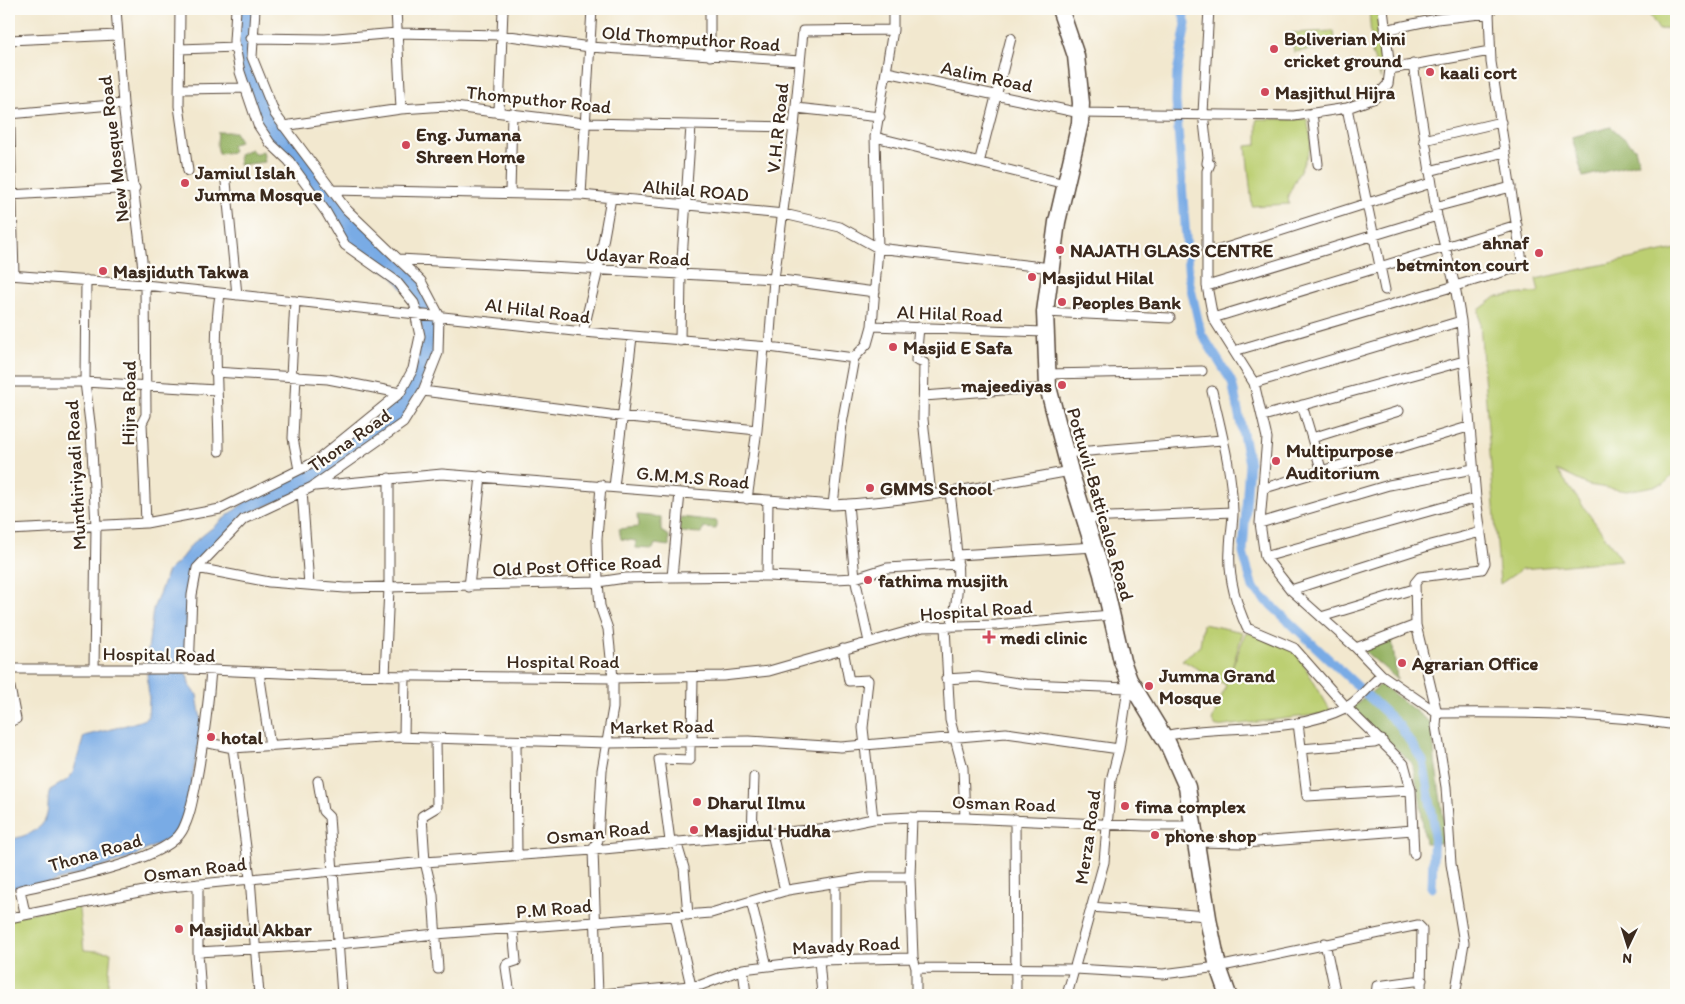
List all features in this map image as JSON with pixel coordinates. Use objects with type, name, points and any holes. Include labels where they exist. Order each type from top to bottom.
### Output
[{"type":"highway","name":"Pottuvil-Batticaloa Road","points":[[1060,9],[1078,63],[1081,90],[1080,114],[1056,222],[1045,312],[1044,332],[1048,381],[1070,471],[1095,547],[1128,684],[1163,736],[1187,787],[1207,916],[1218,967],[1228,995]]},
{"type":"street","name":"New Mosque Road","points":[[116,9],[123,104],[135,188],[145,285]]},
{"type":"street","points":[[180,9],[179,106],[188,171]]},
{"type":"street","points":[[9,527],[96,526],[146,523],[220,508],[315,462],[400,393],[413,369],[420,336],[414,303],[396,281],[345,245],[326,212],[289,161],[270,143],[258,125],[245,88],[236,47],[234,31],[236,9]]},
{"type":"street","points":[[255,9],[251,38],[252,57],[275,114],[346,209],[421,282],[439,315]]},
{"type":"street","points":[[396,9],[401,110]]},
{"type":"street","points":[[499,112],[503,9]]},
{"type":"street","points":[[581,195],[592,9]]},
{"type":"street","points":[[710,9],[710,56]]},
{"type":"street","points":[[872,326],[878,248],[875,137],[880,117],[893,30],[893,9]]},
{"type":"street","points":[[1209,9],[1201,114],[1208,157],[1207,163],[1210,164],[1207,171],[1207,286],[1213,318],[1254,383],[1263,416],[1267,438],[1265,488],[1260,523],[1265,557],[1291,590],[1356,648],[1379,677],[1437,713],[1522,712],[1621,717],[1676,725]]},
{"type":"street","points":[[1384,9],[1390,69],[1490,51]]},
{"type":"street","points":[[1234,351],[1516,268],[1522,261],[1490,51],[1491,11],[1437,19],[1385,30]]},
{"type":"street","name":"V.H.R Road","points":[[766,347],[784,214],[803,31],[893,30]]},
{"type":"street","name":"Old Thomputhor Road","points":[[251,38],[325,39],[397,33],[502,34],[590,47],[800,61]]},
{"type":"street","points":[[9,40],[118,35]]},
{"type":"street","points":[[978,163],[1011,38]]},
{"type":"street","points":[[180,49],[236,47]]},
{"type":"street","points":[[1413,64],[1436,212],[1455,286],[1461,321],[1468,427],[1485,563],[1482,569],[1420,577],[1416,580],[1414,589],[1416,625],[1437,713],[1436,726],[1446,787],[1451,864],[1464,944],[1455,995]]},
{"type":"street","name":"Aalim Road","points":[[887,72],[1080,114],[1294,116],[1347,108],[1375,98],[1388,84],[1390,69]]},
{"type":"street","points":[[180,89],[245,88]]},
{"type":"street","points":[[9,92],[11,275]]},
{"type":"street","points":[[10,114],[90,109],[123,104]]},
{"type":"street","name":"Thomputhor Road","points":[[283,126],[401,110],[446,106],[584,122],[794,127]]},
{"type":"street","points":[[796,108],[880,117]]},
{"type":"street","points":[[1347,108],[1385,290]]},
{"type":"street","points":[[510,192],[512,113]]},
{"type":"street","points":[[1312,113],[1318,164]]},
{"type":"street","points":[[1424,140],[1501,122]]},
{"type":"street","points":[[680,341],[681,274],[691,126]]},
{"type":"street","points":[[875,137],[1065,184]]},
{"type":"street","points":[[1429,171],[1505,152]]},
{"type":"street","points":[[226,182],[237,295]]},
{"type":"street","points":[[1207,254],[1431,182]]},
{"type":"street","points":[[11,195],[135,188]]},
{"type":"street","points":[[1207,286],[1373,236],[1436,212],[1511,188]]},
{"type":"street","name":"Alhilal ROAD","points":[[332,190],[510,192],[581,195],[784,214],[840,227],[878,248],[1051,268]]},
{"type":"street","points":[[584,332],[612,198]]},
{"type":"street","points":[[1213,318],[1516,224]]},
{"type":"street","name":"Udayar Road","points":[[399,259],[774,279],[875,292]]},
{"type":"street","name":"Al Hilal Road","points":[[11,275],[145,285],[632,337],[766,347],[854,358],[867,344],[872,326],[1044,332]]},
{"type":"street","name":"Munthiriyadi Road","points":[[86,280],[85,382],[91,432],[96,526],[94,669]]},
{"type":"street","name":"Hijra Road","points":[[145,285],[146,414],[142,423],[146,523]]},
{"type":"street","points":[[219,451],[219,410],[215,372],[216,320],[220,294]]},
{"type":"street","points":[[295,301],[293,438],[299,470]]},
{"type":"street","points":[[1045,312],[1170,318]]},
{"type":"street","name":"Thona Road","points":[[197,568],[244,519],[312,487],[403,423],[423,391],[438,353],[439,315]]},
{"type":"street","points":[[1254,383],[1461,321]]},
{"type":"street","points":[[919,327],[916,360],[924,362],[923,419],[931,495]]},
{"type":"street","points":[[614,487],[632,337]]},
{"type":"street","points":[[747,499],[766,347]]},
{"type":"street","points":[[833,505],[842,424],[854,358]]},
{"type":"street","points":[[1263,416],[1464,361]]},
{"type":"street","points":[[924,396],[1048,381],[1202,371]]},
{"type":"street","points":[[215,372],[328,379],[400,393]]},
{"type":"street","points":[[9,382],[85,382],[216,390]]},
{"type":"street","points":[[423,391],[624,416],[757,430]]},
{"type":"street","points":[[1212,391],[1228,460],[1233,512],[1230,552],[1231,575],[1241,614],[1247,628],[1294,648],[1404,764],[1411,790],[1414,854]]},
{"type":"street","points":[[1302,405],[1322,472]]},
{"type":"street","points":[[1312,438],[1400,411]]},
{"type":"street","points":[[1265,488],[1468,427]]},
{"type":"street","points":[[1065,453],[1222,440]]},
{"type":"street","points":[[1260,523],[1389,485],[1473,469]]},
{"type":"street","name":"G.M.M.S Road","points":[[312,487],[442,474],[833,505],[876,503],[1070,471]]},
{"type":"street","points":[[469,587],[480,476]]},
{"type":"street","points":[[385,676],[389,588],[389,478]]},
{"type":"street","points":[[598,995],[593,850],[598,840],[602,770],[613,708],[614,678],[608,629],[600,606],[598,582],[597,539],[601,486]]},
{"type":"street","points":[[302,491],[309,585]]},
{"type":"street","points":[[950,492],[958,560],[958,602],[948,627],[946,679],[954,738],[963,768],[965,818]]},
{"type":"street","points":[[672,577],[680,493]]},
{"type":"street","points":[[1265,557],[1476,498]]},
{"type":"street","points":[[767,576],[768,500]]},
{"type":"street","points":[[848,504],[855,578],[869,642]]},
{"type":"street","points":[[1086,518],[1233,512]]},
{"type":"street","points":[[1291,590],[1431,544],[1481,532]]},
{"type":"street","name":"Old Post Office Road","points":[[197,568],[269,582],[345,588],[469,587],[672,577],[767,576],[835,579],[855,578],[887,568],[1095,547]]},
{"type":"street","points":[[189,669],[192,595],[197,568]]},
{"type":"street","points":[[1322,617],[1414,589]]},
{"type":"street","name":"Hospital Road","points":[[9,669],[189,669],[385,676],[614,678],[724,676],[769,671],[923,627],[996,625],[1111,615]]},
{"type":"street","points":[[1356,648],[1416,625]]},
{"type":"street","points":[[843,649],[849,681],[868,680],[863,728],[873,819]]},
{"type":"street","name":"Thona Road","points":[[25,913],[20,890],[130,863],[168,845],[182,832],[193,800],[204,742],[211,670]]},
{"type":"street","points":[[258,672],[270,746]]},
{"type":"street","points":[[404,737],[405,676]]},
{"type":"street","points":[[688,915],[684,868],[673,841],[658,759],[690,760],[693,676]]},
{"type":"street","points":[[946,679],[978,677],[1026,684],[1128,684]]},
{"type":"street","points":[[1163,736],[1182,732],[1298,723],[1322,718],[1349,706],[1379,677]]},
{"type":"street","points":[[9,682],[16,719],[9,722]]},
{"type":"street","name":"Merza Road","points":[[1067,995],[1104,862],[1111,780],[1119,749],[1128,684]]},
{"type":"street","points":[[1298,723],[1307,796],[1411,790]]},
{"type":"street","name":"Market Road","points":[[204,742],[233,748],[404,737],[516,742],[749,741],[841,747],[1006,733],[1119,749]]},
{"type":"street","points":[[436,738],[437,807],[422,816],[425,862],[433,895],[438,969]]},
{"type":"street","points":[[1301,749],[1374,743],[1382,740]]},
{"type":"street","points":[[516,742],[517,856]]},
{"type":"street","points":[[233,748],[250,878],[259,995]]},
{"type":"street","points":[[752,835],[754,777]]},
{"type":"street","points":[[318,781],[323,811],[327,815],[342,995]]},
{"type":"street","points":[[912,817],[910,877],[913,958]]},
{"type":"street","name":"Osman Road","points":[[9,918],[25,913],[159,888],[333,870],[593,850],[673,841],[829,828],[873,819],[912,817],[1015,819],[1108,824],[1195,834],[1244,843],[1413,830]]},
{"type":"street","points":[[1015,819],[1016,995]]},
{"type":"street","points":[[772,833],[786,891]]},
{"type":"street","name":"P.M Road","points":[[198,952],[338,944],[436,934],[711,913],[786,891],[835,882],[870,878],[910,877]]},
{"type":"street","points":[[835,882],[835,959]]},
{"type":"street","points":[[198,884],[198,952],[201,995]]},
{"type":"street","points":[[752,901],[767,966]]},
{"type":"street","points":[[1091,907],[1207,916]]},
{"type":"street","points":[[675,916],[691,986]]},
{"type":"street","name":"Mavady Road","points":[[591,995],[673,992],[701,985],[743,969],[835,959],[913,958],[916,968],[1075,968],[1163,974],[1218,967],[1325,943],[1421,926],[1422,980]]},
{"type":"street","points":[[510,995],[506,967],[516,961],[513,929]]},
{"type":"street","points":[[1325,943],[1336,995]]},
{"type":"street","points":[[819,960],[822,995]]},
{"type":"street","points":[[916,968],[916,995]]},
{"type":"street","points":[[743,969],[746,995]]},
{"type":"street","points":[[1376,995],[1377,986],[1422,980],[1421,995]]},
{"type":"green space","points":[[1369,9],[1379,9],[1381,79],[1372,53]]},
{"type":"green space","points":[[1646,9],[1676,9],[1676,26],[1659,30]]},
{"type":"green space","points":[[1334,31],[1335,46],[1294,52],[1291,33]]},
{"type":"green space","points":[[1257,119],[1307,119],[1311,139],[1310,149],[1288,196],[1289,204],[1252,206],[1246,146],[1257,145]]},
{"type":"green space","points":[[1611,127],[1635,148],[1639,163],[1583,177],[1572,137]]},
{"type":"green space","points":[[218,132],[235,132],[240,141],[232,145],[233,152],[219,154],[217,145]]},
{"type":"green space","points":[[251,149],[255,154],[263,151],[265,162],[239,165],[239,154]]},
{"type":"green space","points":[[1676,249],[1676,472],[1664,484],[1627,491],[1588,485],[1557,470],[1622,560],[1522,569],[1500,584],[1479,310],[1496,297],[1539,292],[1536,279]]},
{"type":"green space","points":[[637,515],[661,517],[661,531],[669,536],[669,546],[655,544],[653,549],[636,548],[636,541],[621,539],[619,529],[638,527]]},
{"type":"green space","points":[[681,517],[717,521],[716,529],[704,528],[702,533],[679,532]]},
{"type":"green space","points":[[1203,624],[1243,632],[1231,671],[1246,632],[1294,648],[1332,713],[1216,727],[1212,721],[1226,685],[1182,660],[1200,646]]},
{"type":"green space","points":[[1392,639],[1397,679],[1362,649]]},
{"type":"green space","points":[[1381,684],[1432,724],[1435,760],[1447,843],[1425,843],[1420,799],[1412,763],[1352,708]]},
{"type":"green space","points":[[78,903],[84,950],[111,952],[107,995],[9,995],[9,918]]},
{"type":"water","points":[[236,9],[255,9],[252,58],[275,115],[334,193],[421,281],[439,319],[438,350],[405,421],[312,487],[252,512],[197,568],[186,665],[146,666],[153,609],[168,571],[179,561],[192,544],[245,502],[299,470],[317,468],[334,447],[376,418],[413,369],[422,328],[414,303],[391,275],[354,253],[322,206],[269,141],[240,72]]},
{"type":"water","points":[[147,673],[187,673],[189,684],[197,695],[202,726],[182,832],[128,859],[49,883],[9,888],[9,840],[32,832],[45,820],[50,790],[67,780],[73,773],[84,736],[148,717]]},
{"type":"waterway","points":[[1182,9],[1186,24],[1177,73],[1176,101],[1189,280],[1201,333],[1232,382],[1249,463],[1243,553],[1253,588],[1399,725],[1423,761],[1434,824],[1432,888]]},
{"type":"place","name":"Boliverian Mini cricket ground","points":[[1274,49]]},
{"type":"place","name":"kaali cort","points":[[1430,72]]},
{"type":"place","name":"Masjithul Hijra","points":[[1265,92]]},
{"type":"place","name":"Eng. Jumana Shreen Home","points":[[406,145]]},
{"type":"place","name":"Jamiul Islah Jumma Mosque","points":[[185,183]]},
{"type":"place","name":"NAJATH GLASS CENTRE","points":[[1060,250]]},
{"type":"place","name":"ahnaf betminton court","points":[[1539,253]]},
{"type":"place","name":"Masjiduth Takwa","points":[[103,271]]},
{"type":"place","name":"Masjidul Hilal","points":[[1032,277]]},
{"type":"place","name":"Peoples Bank","points":[[1062,302]]},
{"type":"place","name":"Masjid E Safa","points":[[893,347]]},
{"type":"place","name":"majeediyas","points":[[1062,385]]},
{"type":"place","name":"Multipurpose Auditorium","points":[[1276,461]]},
{"type":"place","name":"GMMS School","points":[[870,488]]},
{"type":"place","name":"fathima musjith","points":[[868,580]]},
{"type":"place","name":"medi clinic","points":[[989,637]]},
{"type":"place","name":"Agrarian Office","points":[[1402,663]]},
{"type":"place","name":"Jumma Grand Mosque","points":[[1149,686]]},
{"type":"place","name":"hotal","points":[[211,737]]},
{"type":"place","name":"Dharul Ilmu","points":[[697,802]]},
{"type":"place","name":"fima complex","points":[[1125,806]]},
{"type":"place","name":"Masjidul Hudha","points":[[694,830]]},
{"type":"place","name":"phone shop","points":[[1155,835]]},
{"type":"place","name":"Masjidul Akbar","points":[[179,929]]}]
